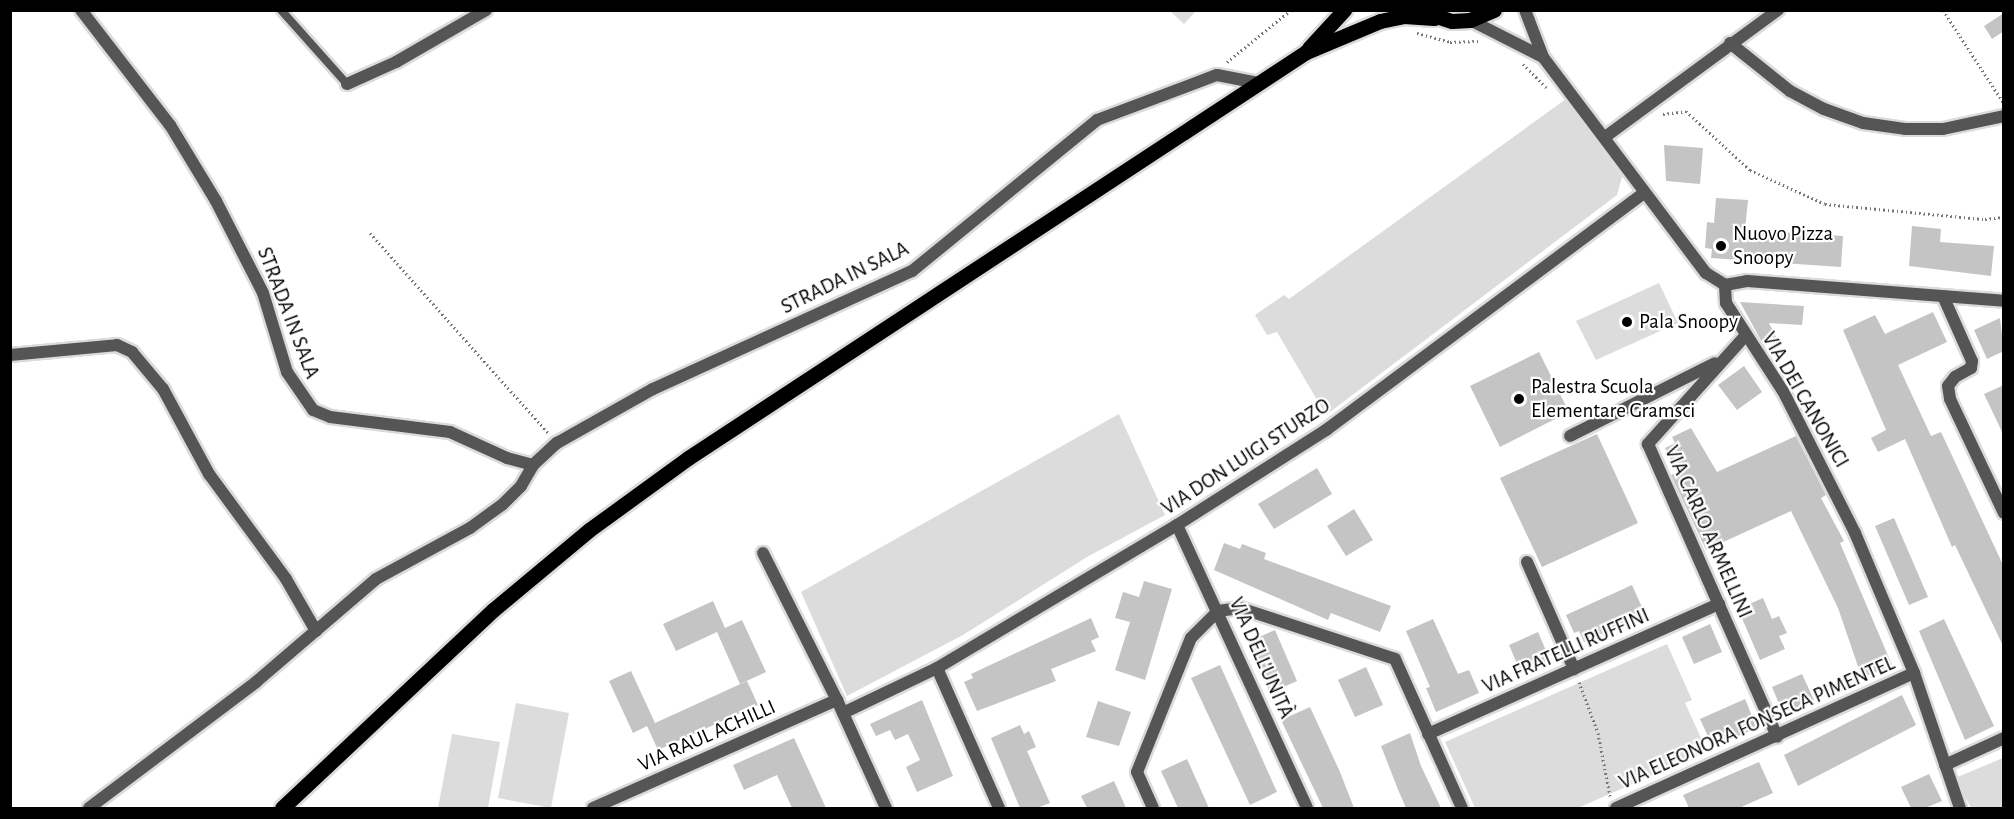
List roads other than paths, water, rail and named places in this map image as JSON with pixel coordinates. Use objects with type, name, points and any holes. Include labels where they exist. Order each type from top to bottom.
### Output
[{"type":"main road","points":[[1306,52],[1344,10]]},
{"type":"main road","points":[[282,808],[493,610],[589,530],[688,458],[1306,52],[1380,21],[1428,14],[1470,20],[1494,10]]},
{"type":"street","name":"STRADA IN SALA","points":[[81,10],[170,125],[216,201],[263,293],[287,372],[313,410],[330,417],[450,432],[507,458],[533,465]]},
{"type":"street","points":[[347,84],[396,62],[486,10]]},
{"type":"street","points":[[1525,10],[1543,57],[1707,273],[1725,285],[1747,281],[2004,302]]},
{"type":"street","points":[[1605,137],[1730,43],[1778,10]]},
{"type":"street","points":[[1470,20],[1543,57]]},
{"type":"street","points":[[1730,43],[1790,91],[1824,110],[1863,123],[1905,129],[1943,129],[2004,116]]},
{"type":"street","name":"STRADA IN SALA","points":[[89,808],[256,682],[376,579],[470,528],[502,505],[521,486],[533,465],[557,443],[652,389],[912,271],[1097,120],[1217,75],[1258,83]]},
{"type":"street","name":"VIA DON LUIGI STURZO","points":[[843,713],[937,668],[1177,525],[1326,430],[1644,193]]},
{"type":"street","name":"VIA DEI CANONICI","points":[[1725,285],[1726,303],[1783,391],[1855,533],[1914,673],[1958,808]]},
{"type":"street","points":[[1943,296],[1972,361],[1971,368],[1955,377],[1948,386],[1950,399],[2004,513]]},
{"type":"street","name":"VIA CARLO ARMELLINI","points":[[1746,335],[1648,444],[1777,737]]},
{"type":"street","points":[[10,355],[117,345],[132,352],[163,389],[209,474],[286,579],[316,631]]},
{"type":"street","points":[[1570,436],[1722,360]]},
{"type":"street","name":"VIA DELL'UNITÀ","points":[[1177,525],[1307,808]]},
{"type":"street","points":[[763,553],[837,700],[886,808]]},
{"type":"street","points":[[1527,562],[1574,669]]},
{"type":"street","name":"VIA FRATELLI RUFFINI","points":[[1428,734],[1719,604]]},
{"type":"street","points":[[1152,808],[1137,772],[1191,638],[1218,611],[1254,609],[1395,659],[1462,808]]},
{"type":"street","points":[[937,668],[999,808]]},
{"type":"street","name":"VIA ELEONORA FONSECA PIMENTEL","points":[[1613,804],[1777,737],[1914,673]]},
{"type":"street","name":"VIA RAUL ACHILLI","points":[[593,808],[837,700]]},
{"type":"street","points":[[1945,765],[2004,738]]},
{"type":"lane","points":[[281,10],[347,84]]},
{"type":"place","name":"Nuovo Pizza Snoopy","points":[[1721,246]]},
{"type":"place","name":"Pala Snoopy","points":[[1627,322]]},
{"type":"place","name":"Palestra Scuola Elementare Gramsci","points":[[1519,399]]}]
